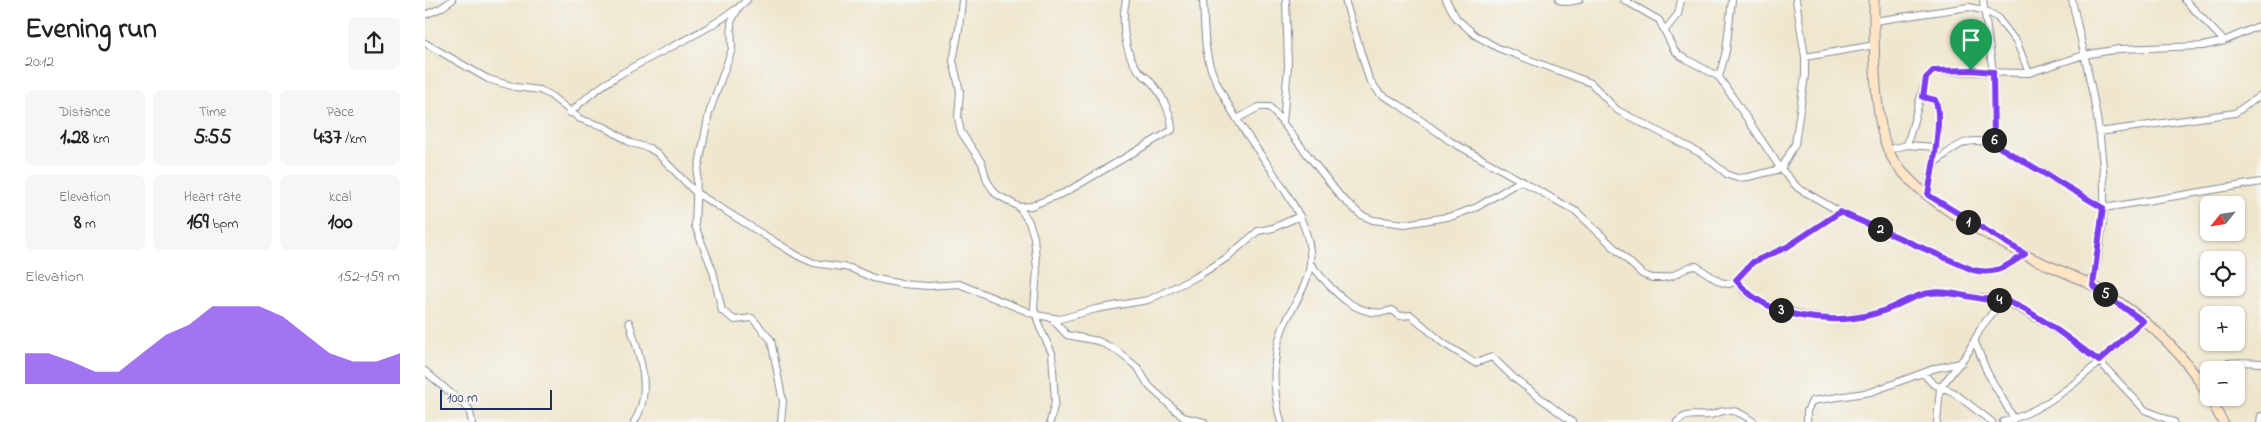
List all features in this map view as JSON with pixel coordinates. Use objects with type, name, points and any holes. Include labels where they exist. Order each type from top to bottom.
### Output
[{"type":"street","points":[[425,15],[441,8],[452,0]]},
{"type":"street","points":[[571,113],[597,88],[626,69],[715,25],[747,0]]},
{"type":"street","points":[[962,0],[953,61],[960,90],[958,118],[961,132],[982,162],[987,181],[996,194],[1019,208],[1029,222],[1034,237],[1037,270],[1034,300],[1036,315],[1052,353],[1055,402],[1050,422]]},
{"type":"street","points":[[1019,208],[1044,202],[1066,192],[1172,130],[1171,118],[1156,88],[1137,70],[1131,54],[1123,21],[1126,0]]},
{"type":"street","points":[[1203,0],[1209,61],[1223,94],[1237,119],[1259,149],[1300,216],[1308,243],[1310,263],[1302,293],[1292,310],[1277,347],[1275,390],[1281,422]]},
{"type":"street","points":[[1283,122],[1288,66],[1286,0]]},
{"type":"street","points":[[1345,0],[1374,88],[1450,141],[1577,212],[1642,274],[1653,278],[1662,278],[1696,266],[1720,282],[1729,284],[1736,280],[1753,262],[1787,247],[1840,212]]},
{"type":"street","points":[[1446,0],[1457,20],[1475,36],[1498,48],[1591,83],[1617,110],[1702,154],[1728,175],[1737,178],[1781,169],[1795,144],[1799,128],[1805,57],[1796,0]]},
{"type":"street","points":[[1559,0],[1567,2],[1579,0]]},
{"type":"street","points":[[1624,0],[1659,20],[1674,50],[1719,77],[1781,169],[1798,188],[1840,212],[1973,270],[1987,273],[2001,270],[2025,254]]},
{"type":"street","points":[[1665,30],[1678,14],[1681,0]]},
{"type":"street","points":[[1719,77],[1726,51],[1732,0]]},
{"type":"street","points":[[1874,0],[1875,45],[1881,125],[1888,150],[1905,176],[1928,195],[2025,254],[2093,286],[2143,321],[2175,351],[2196,376],[2223,422]]},
{"type":"street","points":[[1950,0],[1951,8]]},
{"type":"street","points":[[1983,0],[1986,10],[1993,72],[1994,144]]},
{"type":"street","points":[[2072,0],[2099,132],[2103,208],[2093,286]]},
{"type":"street","points":[[2185,0],[2224,41]]},
{"type":"street","points":[[739,7],[731,22],[733,44],[730,55],[703,137],[695,192],[695,226],[713,271],[722,310],[735,320],[752,318],[771,340],[783,402],[781,422]]},
{"type":"street","points":[[1874,21],[1951,8],[1969,7],[1986,10],[1997,17],[2008,29],[2017,43],[2029,73]]},
{"type":"street","points":[[1907,145],[1923,97],[1926,78],[1933,71],[2029,73],[2084,55],[2127,48],[2203,46],[2224,41],[2261,25]]},
{"type":"street","points":[[425,43],[488,79],[515,88],[540,90],[550,95],[571,113],[589,123],[612,130],[631,143],[657,153],[695,192],[798,256],[814,263],[850,268],[873,278],[901,284],[928,286],[959,284],[1036,315],[1052,319],[1071,317],[1096,309],[1148,300],[1225,259],[1258,231],[1273,228],[1300,216]]},
{"type":"street","points":[[1805,57],[1875,45]]},
{"type":"street","points":[[2099,132],[2235,113],[2261,95]]},
{"type":"street","points":[[1923,97],[1935,100],[1937,104],[1935,147],[1928,195]]},
{"type":"street","points":[[1237,119],[1265,106],[1275,110],[1303,150],[1341,197],[1361,215],[1373,220],[1405,224],[1453,216],[1477,207],[1522,180]]},
{"type":"street","points":[[1933,164],[1967,142],[1977,139],[1994,144],[2103,208],[2261,182]]},
{"type":"street","points":[[1888,150],[1907,145],[1935,147]]},
{"type":"street","points":[[1310,263],[1330,289],[1348,303],[1374,313],[1392,310],[1400,316],[1411,315],[1443,343],[1475,363],[1492,357],[1513,378],[1572,422]]},
{"type":"street","points":[[1736,280],[1745,292],[1760,302],[1798,314],[1829,319],[1847,319],[1878,313],[1912,298],[1932,292],[2003,300],[2050,326],[2099,361],[2145,410],[2174,422]]},
{"type":"street","points":[[1937,422],[1940,388],[1961,363],[1983,326],[2003,300]]},
{"type":"street","points":[[1052,319],[1067,335],[1098,341],[1116,350],[1138,368],[1149,386],[1166,398],[1183,417],[1204,422]]},
{"type":"street","points":[[2003,422],[2014,419],[2072,385],[2143,321]]},
{"type":"street","points":[[629,322],[643,373],[641,408],[634,422]]},
{"type":"street","points":[[1975,342],[1987,372],[2014,419]]},
{"type":"street","points":[[2196,376],[2214,365],[2229,361],[2261,362]]},
{"type":"street","points":[[1807,422],[1807,411],[1812,401],[1871,392],[1936,368],[1961,363]]},
{"type":"street","points":[[425,371],[469,409],[472,422]]},
{"type":"street","points":[[1923,373],[1933,384],[1953,392],[1992,422]]},
{"type":"street","points":[[1677,422],[1683,416],[1691,414],[1710,415],[1721,410],[1732,410],[1754,422]]},
{"type":"street","points":[[1714,422],[1717,412]]},
{"type":"street","points":[[2261,416],[2261,422]]},
{"type":"route","points":[[1971,70],[1993,72],[1992,113],[1994,144],[2103,208],[2093,286],[2143,321],[2099,361],[2050,326],[2003,300],[1989,300],[1932,292],[1912,298],[1878,313],[1847,319],[1829,319],[1781,310],[1760,302],[1745,292],[1736,280],[1753,262],[1787,247],[1840,212],[1973,270],[1987,273],[2001,270],[2025,254],[1967,221],[1928,195],[1935,147],[1937,104],[1935,100],[1923,97],[1926,78],[1933,71],[1971,70]]}]
